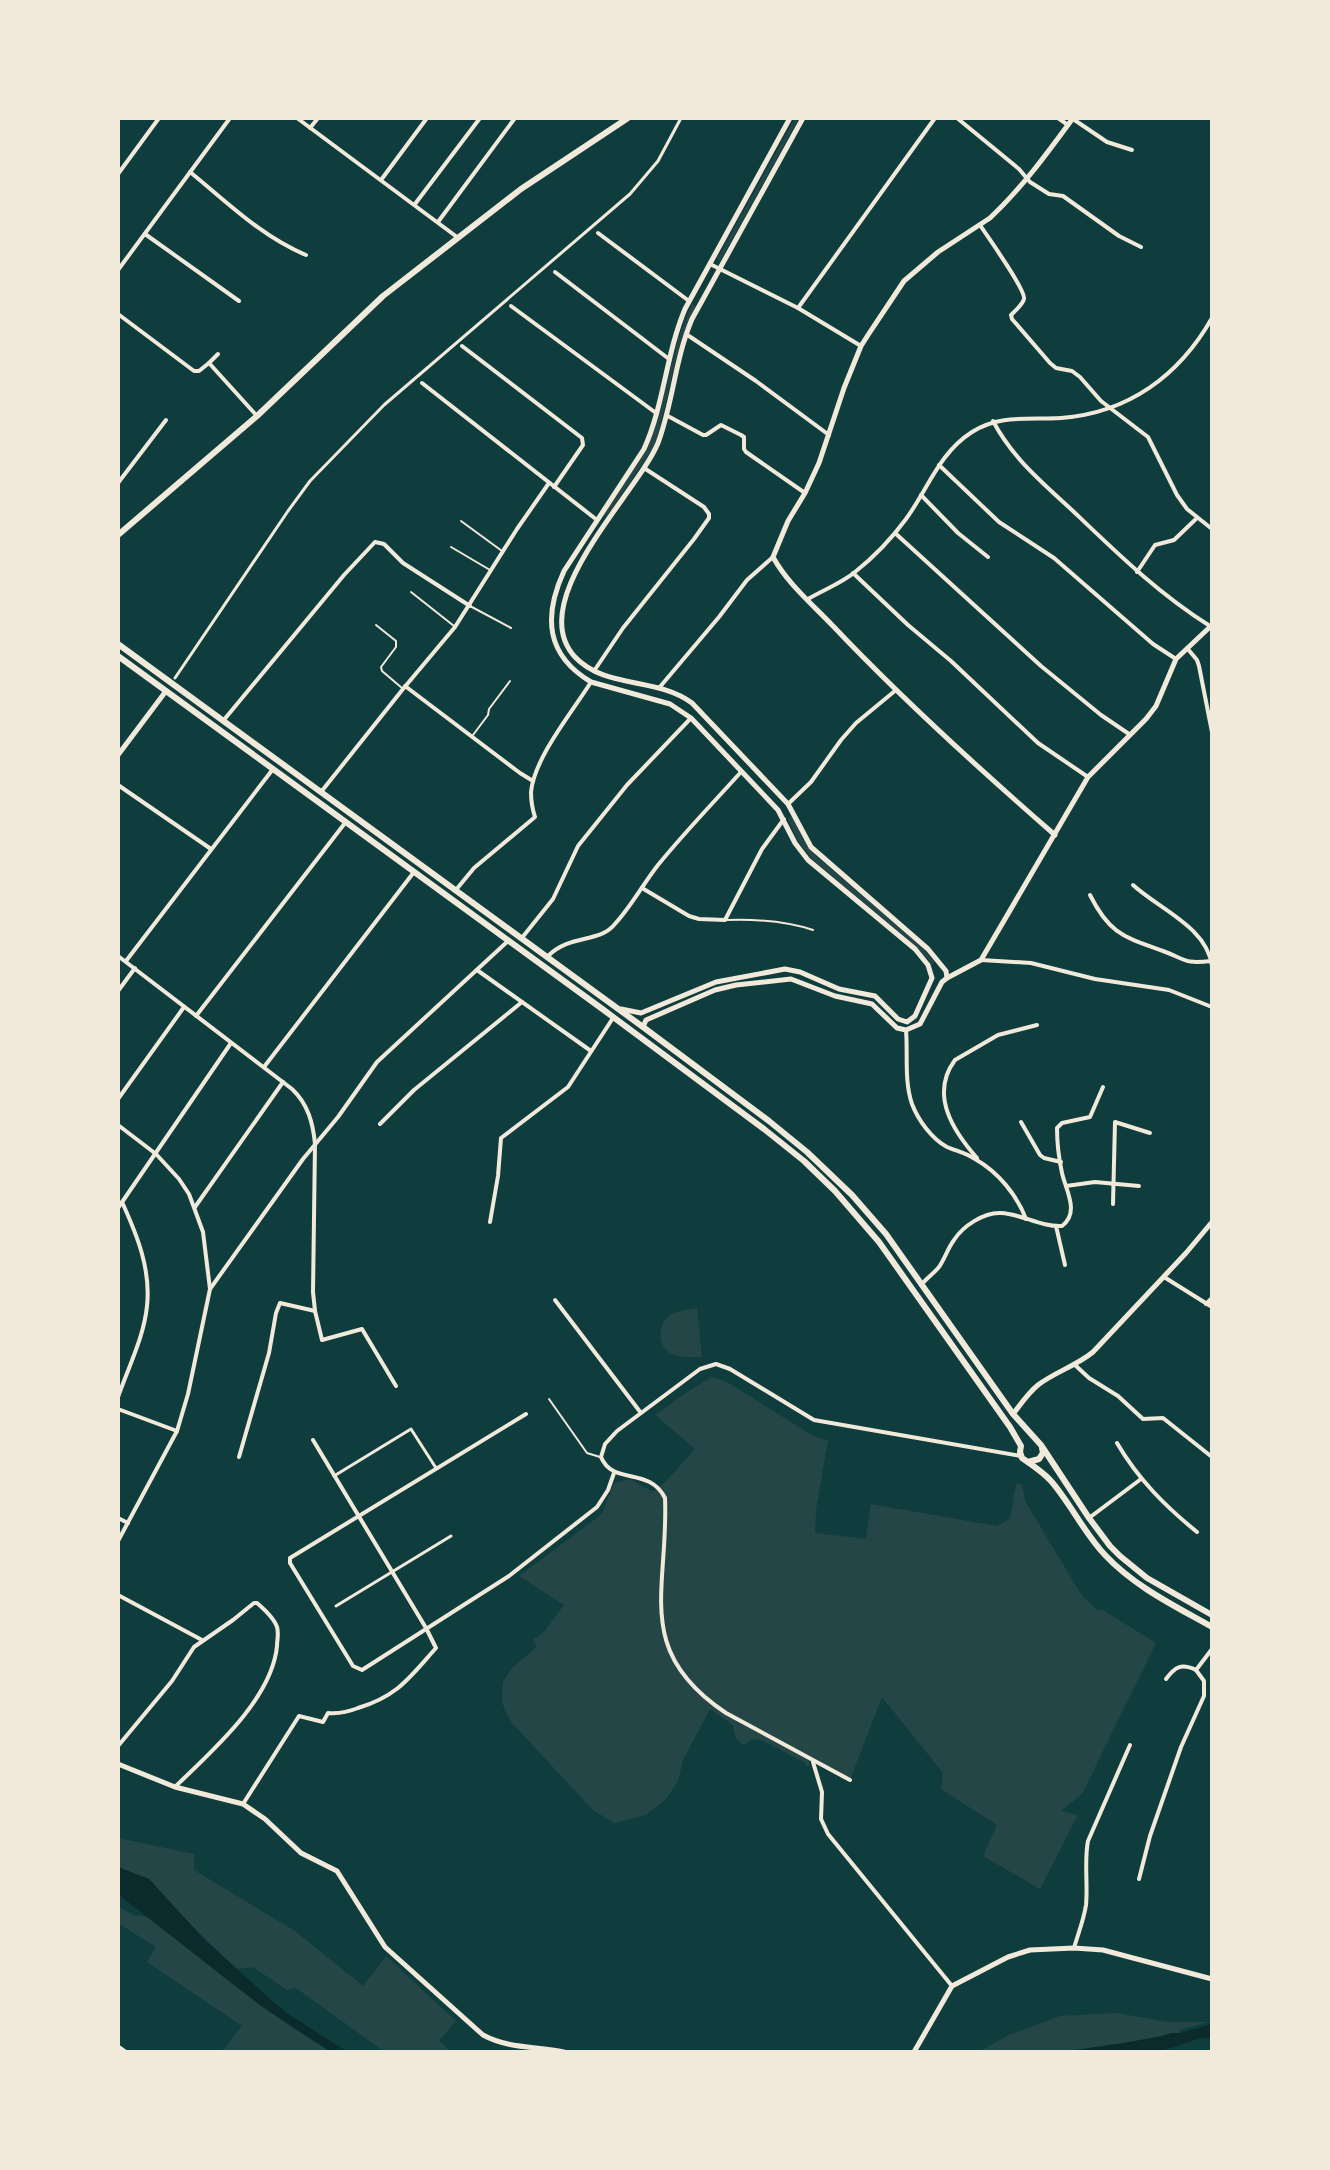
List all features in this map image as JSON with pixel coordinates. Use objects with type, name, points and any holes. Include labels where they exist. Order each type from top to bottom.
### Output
[{"type":"main road","points":[[118,535],[257,416],[383,296],[541,175],[628,118]]},
{"type":"main road","points":[[118,644],[615,1007],[644,1023],[814,1158],[886,1234],[1013,1414],[1042,1446],[1110,1546],[1131,1566],[1160,1586],[1212,1615]]},
{"type":"main road","points":[[118,656],[789,1148],[835,1191],[879,1242],[1010,1427],[1021,1446],[1021,1456],[1054,1484],[1094,1543],[1119,1569],[1147,1590],[1212,1627]]},
{"type":"main road","points":[[1010,1427],[1013,1414]]},
{"type":"main road","points":[[1021,1446],[1028,1440],[1035,1440]]},
{"type":"main road","points":[[1028,1462],[1040,1458],[1042,1446]]},
{"type":"street","points":[[118,174],[159,118]]},
{"type":"street","points":[[118,270],[230,118]]},
{"type":"street","points":[[297,118],[457,237]]},
{"type":"street","points":[[310,128],[318,118]]},
{"type":"street","points":[[381,180],[427,118]]},
{"type":"street","points":[[415,204],[480,118]]},
{"type":"street","points":[[438,222],[515,118]]},
{"type":"street","points":[[175,678],[310,481],[384,405],[630,194],[658,161],[681,118]]},
{"type":"street","points":[[790,118],[680,322],[644,449],[564,571],[555,594],[552,621],[555,643],[571,669],[591,682],[661,701],[691,718],[784,819],[795,843],[808,860],[906,940],[925,960],[938,983],[981,960],[1088,777],[1156,706],[1176,659],[1211,626],[1179,606],[1137,572],[1013,454],[993,421]]},
{"type":"street","points":[[615,1007],[634,1013],[653,1012],[715,990],[791,979],[835,996],[872,1004],[897,1028],[906,1030],[920,1024],[947,973],[934,954],[811,847],[788,804],[684,696],[594,671],[568,649],[562,629],[562,615],[571,580],[644,468],[658,441],[686,334],[803,118]]},
{"type":"street","points":[[798,308],[935,118]]},
{"type":"street","points":[[957,118],[1030,182],[1049,194],[1063,196],[1110,230],[1141,247]]},
{"type":"street","points":[[1058,118],[1068,125]]},
{"type":"street","points":[[659,688],[747,580],[773,557],[788,521],[805,493],[861,346],[904,281],[938,252],[1000,208],[1073,118],[1107,142],[1132,150]]},
{"type":"street","points":[[190,172],[266,234],[306,255]]},
{"type":"street","points":[[980,225],[1024,294],[1022,302],[1011,315],[1012,319],[1050,363],[1056,368],[1072,371],[1109,408],[1148,437],[1177,495],[1187,509],[1212,529]]},
{"type":"street","points":[[598,233],[689,302]]},
{"type":"street","points":[[145,234],[239,301]]},
{"type":"street","points":[[710,264],[798,308],[861,346]]},
{"type":"street","points":[[555,272],[669,359]]},
{"type":"street","points":[[511,306],[656,413]]},
{"type":"street","points":[[118,314],[194,371],[199,371],[218,354]]},
{"type":"street","points":[[808,599],[853,573],[895,533],[956,443],[993,421],[1079,416],[1109,408],[1151,388],[1163,380],[1193,348],[1212,318]]},
{"type":"street","points":[[686,334],[829,435]]},
{"type":"street","points":[[321,792],[455,627],[503,551],[583,445],[582,438],[462,346]]},
{"type":"street","points":[[209,363],[257,416]]},
{"type":"street","points":[[422,383],[605,525]]},
{"type":"street","points":[[666,415],[703,435],[721,425],[741,435],[746,452],[805,493]]},
{"type":"street","points":[[118,483],[166,420]]},
{"type":"street","points":[[939,465],[999,522],[1054,558],[1153,644],[1176,659]]},
{"type":"street","points":[[455,891],[474,868],[535,817],[531,796],[541,760],[623,628],[709,518],[704,507],[644,468]]},
{"type":"street","points":[[921,495],[958,533],[988,557]]},
{"type":"street","points":[[1137,572],[1155,545],[1174,540],[1197,518]]},
{"type":"street","points":[[895,533],[1041,666],[1131,735]]},
{"type":"street","points":[[223,721],[375,542],[384,544],[403,563],[470,606]]},
{"type":"street","points":[[773,557],[785,575],[940,733],[1055,835]]},
{"type":"street","points":[[853,573],[1038,743],[1088,777]]},
{"type":"street","points":[[1187,648],[1199,666],[1212,732]]},
{"type":"street","points":[[404,687],[533,781]]},
{"type":"street","points":[[788,804],[811,782],[856,723],[897,689]]},
{"type":"street","points":[[118,755],[166,691]]},
{"type":"street","points":[[521,939],[553,899],[578,846],[627,785],[699,710]]},
{"type":"street","points":[[126,962],[273,769]]},
{"type":"street","points":[[547,958],[560,946],[607,932],[613,927],[674,847],[741,772]]},
{"type":"street","points":[[118,785],[211,849]]},
{"type":"street","points":[[642,888],[689,916],[725,920],[758,856],[793,810]]},
{"type":"street","points":[[196,1016],[345,823]]},
{"type":"street","points":[[264,1067],[414,872]]},
{"type":"street","points":[[1090,895],[1109,923],[1129,939],[1187,962],[1212,963],[1198,937],[1133,885]]},
{"type":"street","points":[[210,1289],[377,1062],[508,941]]},
{"type":"street","points":[[118,956],[299,1095],[312,1121],[315,1144],[313,1271],[315,1311],[322,1340],[362,1329],[396,1386]]},
{"type":"street","points":[[981,960],[1031,963],[1095,979],[1169,990],[1212,1007]]},
{"type":"street","points":[[644,1023],[653,1012],[716,982],[785,969],[839,989],[875,996],[898,1019],[907,1022],[915,1016],[936,968],[942,967]]},
{"type":"street","points":[[118,991],[135,968]]},
{"type":"street","points":[[477,970],[591,1051]]},
{"type":"street","points":[[380,1124],[414,1090],[522,1002]]},
{"type":"street","points":[[118,1099],[184,1007]]},
{"type":"street","points":[[490,1222],[501,1138],[568,1087],[613,1018]]},
{"type":"street","points":[[1026,1219],[1015,1195],[963,1142],[946,1111],[944,1087],[950,1066],[980,1043],[1037,1025]]},
{"type":"street","points":[[906,1030],[909,1091],[917,1114],[943,1145],[980,1161]]},
{"type":"street","points":[[118,1208],[231,1043]]},
{"type":"street","points":[[195,1207],[283,1082]]},
{"type":"street","points":[[921,1285],[940,1266],[954,1239],[970,1224],[991,1214],[1002,1213],[1041,1225],[1062,1226],[1066,1223],[1071,1209],[1057,1128],[1062,1123],[1090,1117],[1103,1087]]},
{"type":"street","points":[[1021,1122],[1040,1155],[1061,1162]]},
{"type":"street","points":[[1113,1204],[1115,1122],[1150,1133]]},
{"type":"street","points":[[118,1125],[156,1154],[179,1179],[195,1207],[207,1252],[210,1289],[177,1431],[118,1541]]},
{"type":"street","points":[[1066,1186],[1095,1182],[1139,1186]]},
{"type":"street","points":[[118,1397],[145,1319],[147,1290],[144,1258],[122,1202]]},
{"type":"street","points":[[1013,1414],[1037,1386],[1093,1352],[1212,1222]]},
{"type":"street","points":[[1056,1226],[1065,1265]]},
{"type":"street","points":[[1164,1277],[1212,1307]]},
{"type":"street","points":[[1206,1304],[1212,1298]]},
{"type":"street","points":[[555,1300],[641,1413]]},
{"type":"street","points":[[239,1457],[280,1303],[315,1311]]},
{"type":"street","points":[[850,1780],[717,1707],[695,1689],[682,1673],[668,1646],[662,1618],[665,1498],[656,1485],[634,1475],[614,1473],[604,1464],[602,1451],[610,1438],[641,1413],[700,1369],[716,1364],[730,1369],[814,1420],[1021,1456]]},
{"type":"street","points":[[1075,1365],[1118,1396],[1143,1419],[1163,1418],[1212,1457]]},
{"type":"street","points":[[118,1409],[177,1431]]},
{"type":"street","points":[[526,1414],[290,1558],[317,1609],[357,1669],[362,1670],[509,1576],[594,1509],[608,1490],[614,1473]]},
{"type":"street","points":[[334,1476],[411,1429],[437,1470]]},
{"type":"street","points":[[243,1804],[299,1716],[323,1722],[328,1713],[344,1713],[384,1699],[400,1688],[436,1648],[313,1440]]},
{"type":"street","points":[[1117,1443],[1141,1479],[1174,1514],[1197,1532]]},
{"type":"street","points":[[1089,1518],[1141,1479]]},
{"type":"street","points":[[118,1518],[128,1523]]},
{"type":"street","points":[[336,1606],[451,1536]]},
{"type":"street","points":[[118,1595],[202,1640]]},
{"type":"street","points":[[118,1746],[202,1640],[257,1603],[277,1627],[276,1651],[268,1677],[239,1721],[175,1787]]},
{"type":"street","points":[[1196,1670],[1212,1649]]},
{"type":"street","points":[[1139,1879],[1150,1836],[1181,1747],[1204,1696],[1204,1681],[1196,1670],[1185,1665],[1178,1666],[1166,1679]]},
{"type":"street","points":[[1074,1948],[1086,1909],[1088,1841],[1130,1745]]},
{"type":"street","points":[[812,1759],[822,1792],[821,1819],[828,1834],[952,1986]]},
{"type":"street","points":[[118,1764],[175,1787],[243,1804],[265,1819],[301,1853],[337,1871],[385,1947],[483,2035],[502,2044],[564,2052]]},
{"type":"street","points":[[914,2052],[952,1986],[1019,1953],[1074,1948],[1116,1953],[1212,1979]]},
{"type":"street","points":[[118,2047],[125,2052]]},
{"type":"lane","points":[[461,521],[503,551]]},
{"type":"lane","points":[[451,547],[491,571]]},
{"type":"lane","points":[[411,592],[455,627]]},
{"type":"lane","points":[[470,606],[511,628]]},
{"type":"lane","points":[[376,625],[396,641],[396,647],[381,667],[382,671],[404,687]]},
{"type":"lane","points":[[472,736],[510,681]]},
{"type":"lane","points":[[725,920],[752,919],[813,930]]},
{"type":"lane","points":[[549,1399],[587,1453],[601,1457]]},
{"type":"shaded area","points":[[795,118],[799,118],[720,261],[717,259]]},
{"type":"shaded area","points":[[692,304],[696,306],[677,355],[652,450],[606,517],[603,515],[648,448],[678,339]]},
{"type":"shaded area","points":[[792,815],[803,839],[816,856],[913,939],[935,962],[931,965],[904,936],[813,860],[798,841],[788,819]]},
{"type":"shaded area","points":[[697,1308],[702,1357],[670,1353],[661,1339],[664,1322],[675,1313]]},
{"type":"shaded area","points":[[712,1377],[727,1382],[813,1436],[828,1440],[815,1533],[866,1539],[871,1504],[997,1526],[1010,1519],[1016,1484],[1022,1484],[1025,1501],[1082,1596],[1098,1611],[1101,1609],[1156,1643],[1082,1794],[1061,1811],[1078,1815],[1040,1889],[983,1856],[997,1825],[941,1789],[943,1773],[882,1697],[850,1780],[811,1757],[808,1768],[804,1762],[759,1739],[743,1745],[735,1737],[733,1725],[710,1709],[683,1760],[678,1781],[666,1799],[646,1815],[614,1823],[593,1810],[512,1723],[502,1702],[503,1682],[512,1668],[537,1647],[533,1640],[544,1632],[564,1605],[519,1576],[602,1514],[614,1483],[630,1479],[653,1492],[668,1479],[695,1449],[655,1415]]},
{"type":"shaded area","points":[[118,1838],[194,1854],[194,1870],[295,1931],[363,1986],[386,1956],[456,2021],[439,2041],[451,2052],[385,2052],[296,1988],[287,1990],[253,1967],[237,1969],[180,1915],[149,1879],[118,1867]]},
{"type":"shaded area","points":[[118,1867],[149,1879],[205,1940],[270,1999],[348,2052],[331,2052],[261,2006],[124,1899],[118,1893]]},
{"type":"shaded area","points":[[118,1906],[133,1915],[149,1917],[260,2005],[331,2052],[225,2052],[223,2050],[242,2026],[147,1962],[156,1947],[118,1923]]},
{"type":"shaded area","points":[[1116,2013],[1168,2022],[1208,2022],[1179,2030],[1180,2033],[1061,2052],[978,2052],[1011,2034],[1060,2016]]},
{"type":"shaded area","points":[[1212,2024],[1212,2039],[1201,2038],[1158,2052],[1061,2052],[1180,2033]]}]
